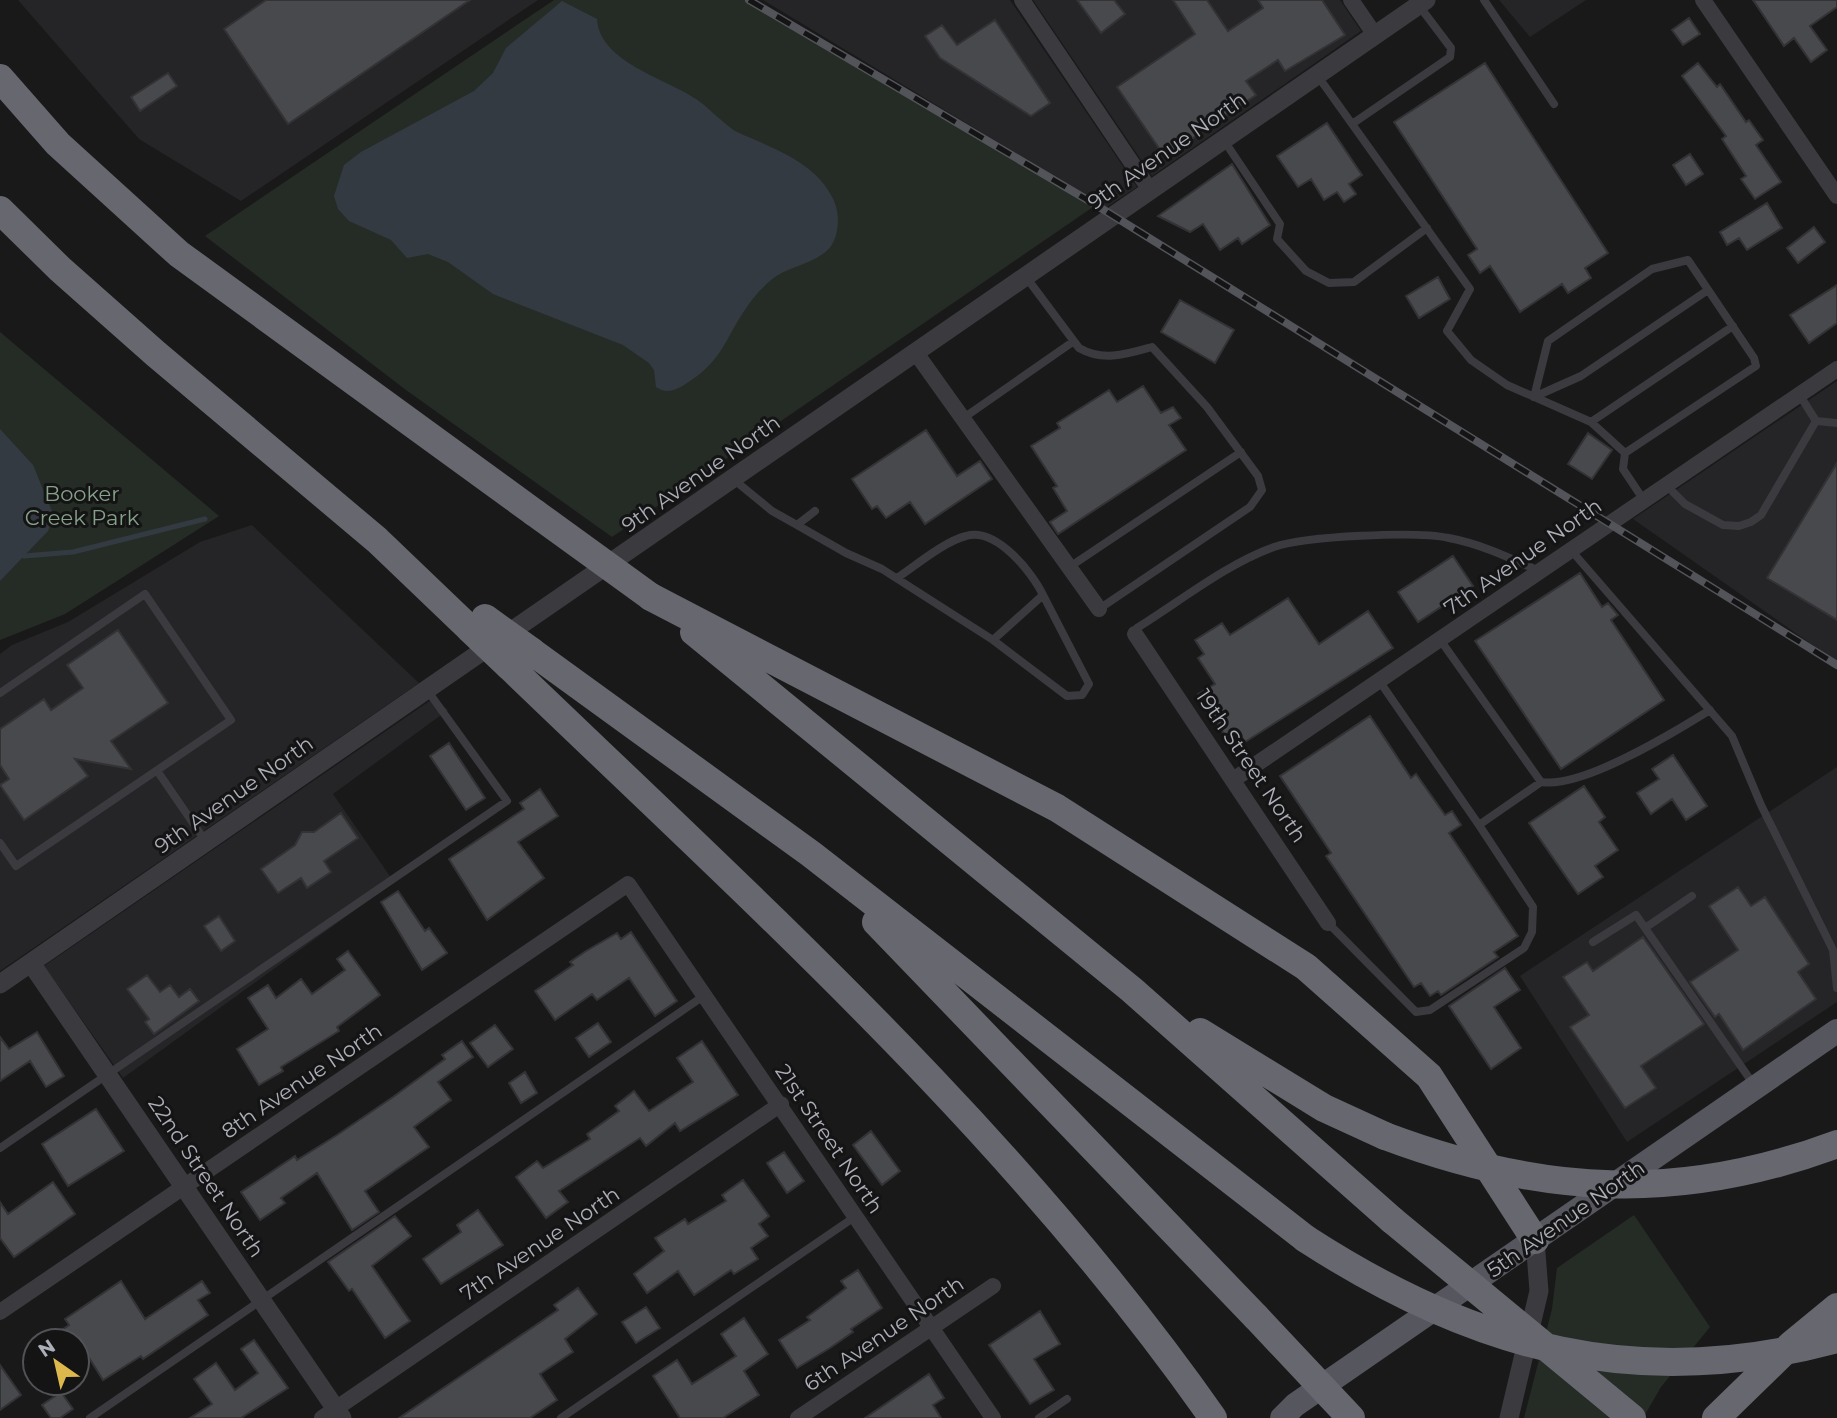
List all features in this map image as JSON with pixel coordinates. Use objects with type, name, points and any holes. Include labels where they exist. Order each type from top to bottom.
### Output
[{"type":"highway","points":[[0,78],[58,144],[179,254],[651,597],[1132,990],[1392,1220],[1632,1418]]},
{"type":"highway","points":[[0,209],[61,269],[156,354],[520,659],[876,1019],[1127,1299],[1213,1418]]},
{"type":"highway","points":[[651,597],[1057,808],[1306,967],[1429,1076],[1535,1240]]},
{"type":"highway","points":[[520,659],[811,854],[1306,1239],[1398,1295],[1490,1334],[1585,1356],[1637,1361],[1734,1360],[1794,1351],[1837,1339]]},
{"type":"highway","points":[[811,854],[1351,1418]]},
{"type":"highway","points":[[1132,990],[1324,1108],[1385,1136],[1434,1154],[1530,1178],[1624,1186],[1710,1179],[1752,1171],[1837,1144]]},
{"type":"highway","points":[[1716,1418],[1792,1344],[1837,1307]]},
{"type":"highway","points":[[1177,1367],[1187,1418]]},
{"type":"main road","name":"5th Avenue North","points":[[1267,1418],[1288,1412],[1837,1031]]},
{"type":"street","points":[[1021,0],[1150,190]]},
{"type":"street","points":[[1351,0],[1375,35]]},
{"type":"street","points":[[1703,0],[1837,196]]},
{"type":"street","name":"9th Avenue North","points":[[0,984],[1422,3]]},
{"type":"street","points":[[916,354],[1098,609]]},
{"type":"street","name":"7th Avenue North","points":[[1233,780],[1837,369]]},
{"type":"street","name":"19th Street North","points":[[1135,634],[1328,923]]},
{"type":"street","name":"21st Street North","points":[[628,884],[781,1104],[993,1418]]},
{"type":"street","name":"8th Avenue North","points":[[0,1312],[628,884]]},
{"type":"street","name":"22nd Street North","points":[[31,963],[261,1300],[333,1415]]},
{"type":"street","name":"7th Avenue North","points":[[333,1415],[781,1104]]},
{"type":"street","points":[[1509,1418],[1539,1291],[1535,1240]]},
{"type":"street","name":"6th Avenue North","points":[[798,1418],[993,1286]]},
{"type":"lane","points":[[1484,0],[1554,104]]},
{"type":"lane","points":[[1352,124],[1450,57],[1451,48],[1422,3]]},
{"type":"lane","points":[[1317,75],[1470,289],[1447,331],[1471,360],[1507,385],[1591,422],[1625,453]]},
{"type":"lane","points":[[1223,139],[1280,224],[1277,239],[1306,271],[1329,283],[1354,282],[1427,228]]},
{"type":"lane","points":[[1534,397],[1548,341],[1652,270],[1688,260],[1754,358],[1756,366],[1625,453],[1623,469],[1643,499]]},
{"type":"lane","points":[[1026,277],[1074,341],[1089,354],[1114,357],[1152,347],[1207,407],[1258,476],[1262,490],[1250,507],[1098,609]]},
{"type":"lane","points":[[1534,397],[1581,376],[1708,290]]},
{"type":"lane","points":[[1591,422],[1733,326]]},
{"type":"lane","points":[[962,419],[1074,341]]},
{"type":"lane","points":[[1799,394],[1816,421]]},
{"type":"lane","points":[[1816,421],[1837,423]]},
{"type":"lane","points":[[1665,484],[1685,504],[1724,526],[1739,526],[1751,522],[1761,515],[1816,421]]},
{"type":"lane","points":[[1068,568],[1241,452]]},
{"type":"lane","points":[[733,479],[772,511],[897,578],[993,640],[1067,696],[1082,695],[1089,684],[1033,574],[992,538],[967,535],[897,578]]},
{"type":"lane","points":[[797,525],[815,511]]},
{"type":"lane","points":[[1135,634],[1137,628],[1247,560],[1276,547],[1324,538],[1447,537],[1482,546],[1539,571]]},
{"type":"lane","points":[[1570,549],[1732,736],[1761,805],[1835,950],[1837,988]]},
{"type":"lane","points":[[0,694],[145,594],[231,720],[16,866],[0,843]]},
{"type":"lane","points":[[993,640],[1044,595]]},
{"type":"lane","points":[[1441,641],[1541,782]]},
{"type":"lane","points":[[1328,923],[1416,1013],[1430,1010],[1524,948],[1532,932],[1533,907],[1380,682]]},
{"type":"lane","points":[[0,1148],[507,802],[427,690]]},
{"type":"lane","points":[[1479,825],[1541,782],[1555,784],[1596,771],[1710,710]]},
{"type":"lane","points":[[158,772],[206,842]]},
{"type":"lane","points":[[1644,928],[1692,896]]},
{"type":"lane","points":[[1593,942],[1636,915],[1756,1087]]},
{"type":"lane","points":[[90,1418],[705,995]]},
{"type":"lane","points":[[561,1418],[856,1216]]},
{"type":"lane","points":[[1040,1418],[1067,1399]]},
{"type":"shaded area","points":[[18,0],[538,0],[241,201],[139,139]]},
{"type":"shaded area","points":[[763,0],[1010,0],[1137,187],[1099,212],[1098,203]]},
{"type":"shaded area","points":[[1033,0],[1340,0],[1361,31],[1152,176]]},
{"type":"shaded area","points":[[1499,0],[1586,0],[1530,37]]},
{"type":"shaded area","points":[[562,1],[597,19],[601,34],[609,47],[636,68],[696,99],[737,132],[805,166],[826,187],[836,206],[837,230],[831,246],[811,261],[778,275],[759,291],[708,367],[673,390],[656,387],[654,370],[649,363],[623,345],[493,294],[448,262],[428,254],[407,258],[391,240],[349,221],[338,209],[334,196],[344,165],[361,152],[474,91],[493,73],[506,48]]},
{"type":"shaded area","points":[[1837,381],[1837,662],[1633,519]]},
{"type":"shaded area","points":[[0,429],[33,465],[54,516],[48,531],[0,581]]},
{"type":"shaded area","points":[[252,525],[419,683],[0,971],[0,654],[12,645],[68,622],[200,542]]},
{"type":"shaded area","points":[[434,698],[448,710],[333,794],[394,882],[123,1078],[44,966]]},
{"type":"shaded area","points":[[1837,767],[1837,1002],[1627,1142],[1520,976]]},
{"type":"green space","points":[[554,0],[749,0],[1096,205],[612,537],[406,390],[205,236]]},
{"type":"green space","name":"Booker Creek Park","points":[[0,332],[219,516],[65,614],[0,640]]},
{"type":"green space","points":[[1634,1215],[1710,1327],[1661,1387],[1643,1418],[1524,1418],[1552,1309],[1557,1268]]},
{"type":"building","points":[[266,0],[470,0],[288,124],[224,29]]},
{"type":"building","points":[[1077,0],[1114,0],[1125,14],[1101,33]]},
{"type":"building","points":[[1173,0],[1207,0],[1228,31],[1263,8],[1258,0],[1322,0],[1345,35],[1285,71],[1278,60],[1246,81],[1256,95],[1165,157],[1117,87],[1195,34]]},
{"type":"building","points":[[1753,0],[1837,0],[1837,7],[1810,26],[1827,50],[1811,62],[1794,38],[1784,46]]},
{"type":"building","points":[[1689,18],[1700,34],[1683,45],[1672,30]]},
{"type":"building","points":[[995,20],[1050,103],[1031,116],[940,58],[925,36],[942,25],[957,45]]},
{"type":"building","points":[[1485,63],[1608,253],[1585,268],[1591,278],[1568,293],[1562,284],[1520,312],[1490,266],[1480,273],[1468,255],[1477,249],[1394,122]]},
{"type":"building","points":[[1698,63],[1717,87],[1720,84],[1746,122],[1749,120],[1763,140],[1756,145],[1781,182],[1755,199],[1741,179],[1746,176],[1722,139],[1726,136],[1682,76]]},
{"type":"building","points":[[168,73],[177,86],[140,111],[131,97]]},
{"type":"building","points":[[1327,123],[1362,175],[1349,184],[1356,194],[1344,202],[1337,192],[1324,200],[1311,179],[1298,187],[1277,156]]},
{"type":"building","points":[[1690,154],[1703,174],[1686,185],[1673,165]]},
{"type":"building","points":[[1232,164],[1270,225],[1242,244],[1238,238],[1220,250],[1203,224],[1190,232],[1158,216]]},
{"type":"building","points":[[1767,203],[1782,228],[1747,250],[1739,238],[1727,245],[1720,232]]},
{"type":"building","points":[[1814,227],[1825,242],[1798,263],[1787,248]]},
{"type":"building","points":[[1438,277],[1450,299],[1419,318],[1406,296]]},
{"type":"building","points":[[1837,285],[1837,323],[1809,343],[1790,315]]},
{"type":"building","points":[[1180,300],[1234,330],[1215,363],[1161,332]]},
{"type":"building","points":[[1143,386],[1161,413],[1173,407],[1181,418],[1169,425],[1186,450],[1058,534],[1050,522],[1067,511],[1053,488],[1057,486],[1031,446],[1060,428],[1057,423],[1109,390],[1117,402]]},
{"type":"building","points":[[926,430],[957,476],[980,461],[992,479],[925,524],[910,502],[886,518],[877,506],[872,509],[852,479]]},
{"type":"building","points":[[1588,433],[1612,450],[1592,479],[1568,464]]},
{"type":"building","points":[[1837,463],[1837,620],[1767,578]]},
{"type":"building","points":[[1453,556],[1473,586],[1418,622],[1398,592]]},
{"type":"building","points":[[1580,573],[1602,607],[1608,603],[1618,615],[1611,620],[1664,700],[1561,769],[1475,641]]},
{"type":"building","points":[[1288,598],[1319,644],[1368,611],[1393,648],[1234,749],[1198,694],[1215,684],[1198,658],[1204,654],[1195,640],[1222,623],[1230,635]]},
{"type":"building","points":[[118,630],[168,703],[111,741],[131,769],[75,759],[88,776],[24,820],[0,785],[9,779],[0,765],[0,729],[44,699],[51,710],[83,688],[67,665]]},
{"type":"building","points":[[1370,716],[1411,778],[1416,774],[1445,815],[1452,811],[1461,825],[1449,833],[1518,936],[1494,952],[1498,957],[1441,995],[1438,991],[1430,996],[1421,983],[1414,987],[1326,856],[1331,853],[1280,776]]},
{"type":"building","points":[[449,743],[485,798],[466,810],[430,756]]},
{"type":"building","points":[[1673,755],[1707,806],[1686,820],[1672,799],[1651,814],[1637,793],[1659,779],[1652,769]]},
{"type":"building","points":[[1584,786],[1605,817],[1599,822],[1618,850],[1595,866],[1603,877],[1578,894],[1529,823]]},
{"type":"building","points":[[540,789],[558,816],[518,842],[544,878],[487,920],[449,859],[524,809],[520,803]]},
{"type":"building","points":[[341,813],[358,838],[324,861],[331,872],[307,888],[301,878],[278,893],[261,869],[295,845],[302,832],[314,832]]},
{"type":"building","points":[[1738,887],[1751,906],[1765,897],[1809,964],[1798,972],[1816,999],[1743,1050],[1719,1014],[1715,1017],[1690,982],[1738,950],[1709,906]]},
{"type":"building","points":[[398,891],[425,931],[429,928],[447,953],[422,970],[381,902]]},
{"type":"building","points":[[219,916],[235,941],[221,951],[204,926]]},
{"type":"building","points":[[631,932],[677,1001],[655,1016],[629,978],[597,1000],[592,994],[555,1020],[535,991],[573,965],[570,962],[586,951],[617,933],[621,939]]},
{"type":"building","points":[[1643,937],[1704,1024],[1641,1066],[1656,1088],[1625,1108],[1570,1027],[1589,1015],[1563,977],[1587,962],[1593,971]]},
{"type":"building","points":[[348,951],[380,995],[337,1027],[339,1031],[281,1067],[283,1071],[259,1085],[237,1049],[268,1029],[248,998],[268,985],[276,998],[301,979],[312,994],[345,970],[337,959]]},
{"type":"building","points":[[1505,968],[1520,990],[1494,1007],[1521,1048],[1491,1069],[1449,1006]]},
{"type":"building","points":[[147,975],[160,992],[170,985],[179,997],[190,989],[199,1001],[154,1034],[145,1022],[149,1019],[127,989]]},
{"type":"building","points":[[598,1023],[611,1042],[589,1057],[576,1038]]},
{"type":"building","points":[[495,1025],[513,1049],[488,1067],[470,1043]]},
{"type":"building","points":[[37,1032],[64,1076],[46,1087],[30,1061],[0,1081],[0,1037],[9,1049]]},
{"type":"building","points":[[462,1041],[473,1057],[438,1082],[451,1100],[414,1127],[429,1147],[365,1191],[379,1212],[352,1230],[317,1173],[281,1198],[285,1203],[260,1220],[241,1192],[295,1156],[297,1160],[337,1135],[393,1097],[445,1059],[442,1055]]},
{"type":"building","points":[[702,1041],[738,1095],[680,1131],[675,1123],[646,1146],[640,1138],[559,1191],[568,1202],[546,1218],[516,1177],[537,1161],[543,1168],[590,1139],[587,1134],[619,1111],[615,1106],[634,1091],[649,1111],[693,1082],[677,1058]]},
{"type":"building","points":[[525,1072],[537,1093],[521,1103],[509,1083]]},
{"type":"building","points":[[96,1109],[124,1151],[68,1186],[42,1144]]},
{"type":"building","points":[[871,1131],[900,1171],[882,1185],[853,1145]]},
{"type":"building","points":[[784,1152],[804,1181],[787,1193],[767,1163]]},
{"type":"building","points":[[743,1180],[769,1216],[759,1224],[768,1236],[751,1248],[758,1259],[734,1274],[731,1270],[694,1295],[678,1271],[647,1293],[634,1274],[664,1251],[655,1238],[685,1219],[688,1224],[726,1201],[722,1195]]},
{"type":"building","points":[[53,1182],[75,1214],[14,1257],[0,1238],[0,1202],[8,1214]]},
{"type":"building","points":[[478,1210],[503,1245],[441,1284],[423,1259],[461,1232],[457,1225]]},
{"type":"building","points":[[395,1216],[411,1236],[372,1266],[410,1321],[385,1338],[352,1289],[349,1291],[328,1262]]},
{"type":"building","points":[[858,1270],[882,1308],[851,1329],[853,1332],[797,1368],[779,1340],[810,1320],[807,1317],[846,1288],[841,1281]]},
{"type":"building","points":[[121,1281],[145,1319],[202,1281],[210,1293],[198,1300],[208,1315],[143,1359],[141,1356],[103,1380],[91,1361],[91,1327],[66,1327],[69,1325],[65,1319]]},
{"type":"building","points":[[578,1288],[597,1314],[565,1339],[573,1352],[540,1374],[557,1400],[530,1418],[399,1418],[558,1310],[554,1305]]},
{"type":"building","points":[[646,1307],[660,1328],[636,1343],[622,1322]]},
{"type":"building","points":[[1040,1311],[1060,1344],[1034,1359],[1054,1390],[1030,1404],[989,1345]]},
{"type":"building","points":[[744,1318],[768,1354],[744,1371],[759,1395],[723,1418],[680,1418],[653,1376],[677,1360],[692,1384],[736,1356],[721,1334]]},
{"type":"building","points":[[254,1340],[288,1388],[241,1418],[190,1418],[212,1404],[194,1379],[216,1363],[235,1390],[258,1373],[241,1349]]},
{"type":"building","points":[[0,1365],[21,1395],[0,1410]]},
{"type":"building","points":[[929,1374],[944,1398],[933,1405],[941,1418],[865,1418]]},
{"type":"building","points":[[54,1397],[65,1397],[73,1409],[60,1418],[51,1418],[42,1405]]},
{"type":"waterway","points":[[24,556],[73,552],[205,519]]},
{"type":"railway","points":[[749,0],[1096,205],[1837,665]]}]
